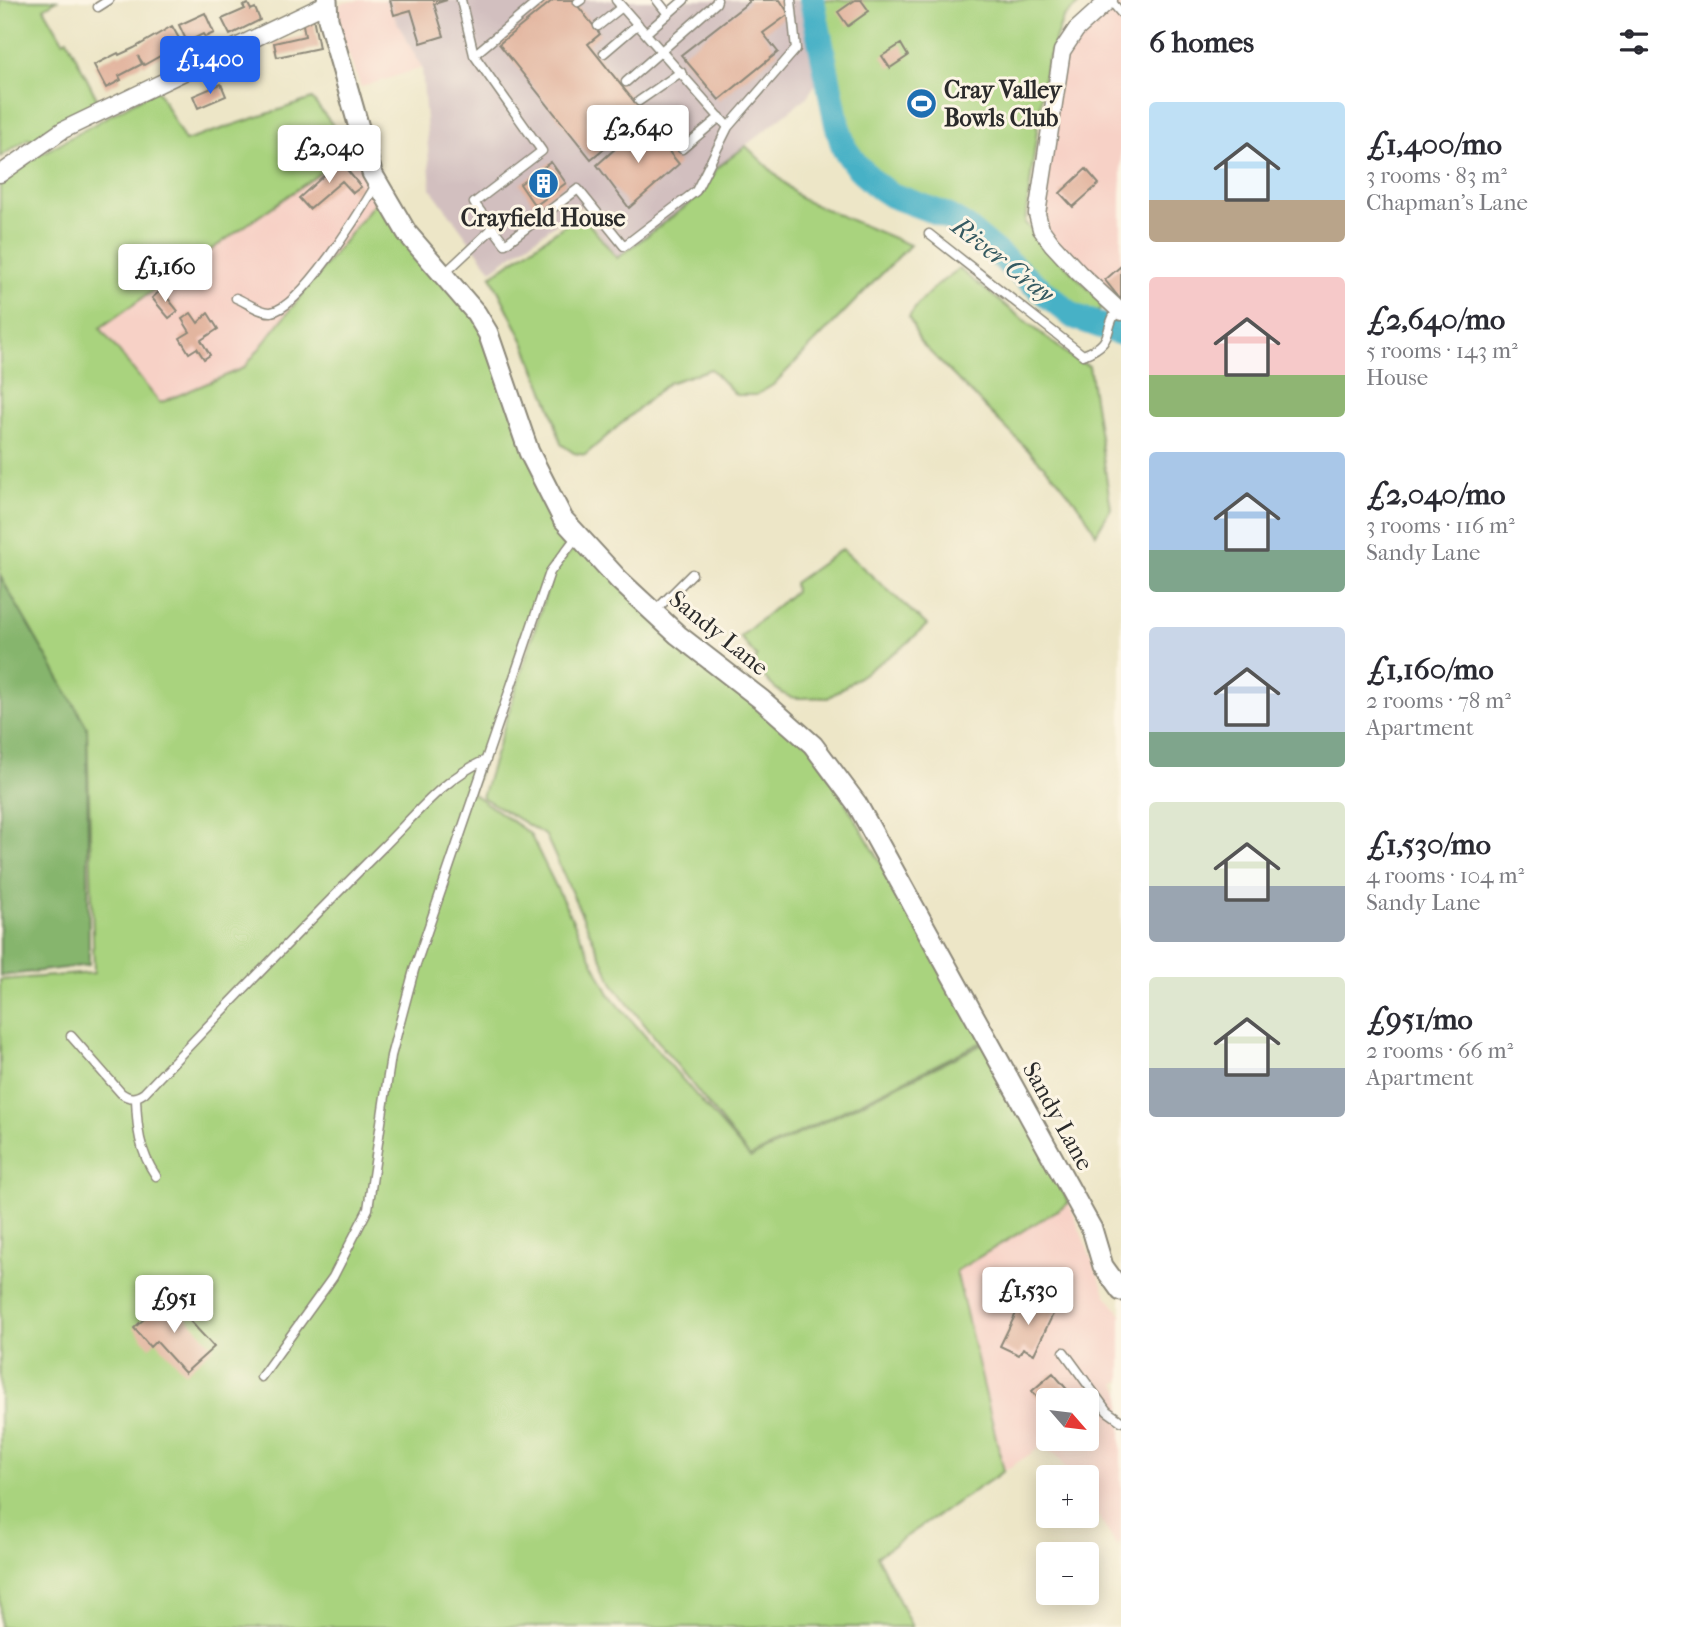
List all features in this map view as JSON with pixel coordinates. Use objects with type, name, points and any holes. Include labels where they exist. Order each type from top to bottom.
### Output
[{"type":"street","points":[[1109,0],[1076,30],[1062,51],[1037,214],[1041,229],[1052,244],[1117,312]]},
{"type":"street","points":[[0,174],[64,130],[327,2]]},
{"type":"street","name":"Sandy Lane","points":[[327,2],[331,31],[372,173],[407,233],[476,313],[488,333],[528,452],[563,519],[678,635],[762,700],[813,745],[857,804],[1092,1229],[1103,1266],[1121,1291]]},
{"type":"lane","points":[[98,7],[109,0]]},
{"type":"lane","points":[[461,0],[474,55],[542,151],[474,203],[505,244],[578,189],[624,246],[696,191],[728,127],[796,49],[791,0]]},
{"type":"lane","points":[[474,55],[540,0]]},
{"type":"lane","points":[[657,0],[668,14]]},
{"type":"lane","points":[[646,33],[684,0]]},
{"type":"lane","points":[[626,82],[717,0]]},
{"type":"lane","points":[[1109,0],[1121,13]]},
{"type":"lane","points":[[598,26],[619,3],[728,127]]},
{"type":"lane","points":[[604,53],[638,24]]},
{"type":"lane","points":[[639,101],[681,72]]},
{"type":"lane","points":[[682,149],[720,117]]},
{"type":"lane","points":[[236,298],[267,313],[279,310],[300,291],[331,253],[377,182]]},
{"type":"lane","points":[[444,275],[493,228]]},
{"type":"lane","points":[[929,234],[1083,355],[1093,351],[1109,335],[1117,312]]},
{"type":"lane","points":[[261,1377],[333,1278],[368,1209],[395,1043],[414,970],[550,572],[578,536]]},
{"type":"lane","points":[[654,612],[692,574]]},
{"type":"lane","points":[[71,1036],[121,1093],[127,1098],[136,1098],[445,786],[471,766],[486,760]]},
{"type":"lane","points":[[136,1098],[137,1135],[146,1162],[156,1176]]},
{"type":"lane","points":[[1064,1352],[1107,1411],[1121,1421]]},
{"type":"shaded area","points":[[385,0],[422,68],[361,87],[337,25],[340,3]]},
{"type":"shaded area","points":[[385,0],[806,0],[822,75],[806,98],[717,168],[702,195],[616,258],[581,206],[491,270],[431,189],[422,68]]},
{"type":"shaded area","points":[[1113,0],[1121,0],[1121,305],[1043,228],[1053,122],[1064,52]]},
{"type":"shaded area","points":[[353,150],[376,201],[244,368],[160,404],[100,328]]},
{"type":"shaded area","points":[[1069,1203],[1106,1295],[1121,1314],[1121,1380],[1116,1384],[1121,1391],[1121,1543],[1117,1546],[1099,1518],[1099,1465],[1064,1465],[1057,1455],[1049,1451],[1099,1451],[1099,1388],[1036,1388],[1036,1450],[1004,1471],[956,1271]]},
{"type":"green space","points":[[0,0],[57,0],[44,8],[63,41],[67,39],[98,101],[32,142],[29,138],[0,157]]},
{"type":"green space","points":[[817,0],[1083,0],[1063,18],[1045,69],[1025,223],[1103,304],[1093,319],[1077,311],[965,223],[941,208],[893,191],[868,171],[854,151]]},
{"type":"green space","points":[[157,89],[185,141],[312,99],[353,150],[100,328],[160,403],[244,368],[376,201],[403,238],[475,315],[573,537],[547,572],[472,793],[530,834],[609,994],[750,1158],[985,1043],[1069,1203],[956,1271],[1004,1471],[877,1556],[912,1627],[0,1627],[0,980],[94,973],[87,727],[0,576],[0,177]]},
{"type":"green space","points":[[746,146],[801,199],[910,245],[773,385],[756,395],[736,395],[711,369],[668,383],[585,455],[574,453],[561,444],[551,408],[524,342],[491,276],[581,214],[617,258],[701,195],[717,168]]},
{"type":"green space","points":[[959,269],[1075,360],[1089,366],[1111,508],[1096,534],[1084,513],[1058,480],[920,342],[909,317],[931,290]]},
{"type":"green space","points":[[579,541],[812,746],[986,1040],[750,1157],[614,986],[546,836],[482,797],[552,574]]},
{"type":"green space","points":[[842,549],[927,625],[904,646],[828,698],[785,695],[754,665],[757,657],[740,637],[795,591],[794,583]]},
{"type":"green space","points":[[0,576],[87,727],[89,965],[0,976]]},
{"type":"building","points":[[390,0],[447,0],[434,4],[444,36],[421,43],[411,10],[394,15]]},
{"type":"building","points":[[553,0],[573,0],[600,34],[588,44],[645,115],[591,159],[499,44]]},
{"type":"building","points":[[748,0],[780,0],[789,14],[763,33],[778,52],[719,100],[681,55],[749,2]]},
{"type":"building","points":[[855,0],[861,0],[869,11],[848,26],[838,12]]},
{"type":"building","points":[[248,4],[251,10],[255,8],[260,20],[230,35],[222,19],[245,9],[243,6]]},
{"type":"building","points":[[205,13],[214,33],[205,37],[203,34],[187,42],[179,25]]},
{"type":"building","points":[[313,17],[319,48],[277,57],[274,43],[305,36],[302,19]]},
{"type":"building","points":[[172,26],[181,42],[171,48],[173,52],[144,65],[138,56],[142,64],[119,76],[121,80],[106,88],[94,65],[134,48]]},
{"type":"building","points":[[901,44],[908,56],[890,68],[882,56]]},
{"type":"building","points":[[221,84],[226,96],[198,108],[193,96]]},
{"type":"building","points":[[645,122],[679,164],[629,208],[597,165]]},
{"type":"building","points":[[340,161],[361,187],[353,193],[342,181],[309,209],[299,198]]},
{"type":"building","name":"Crayfield House","points":[[551,162],[566,183],[535,206],[520,184]]},
{"type":"building","points":[[1086,169],[1099,184],[1073,207],[1060,193]]},
{"type":"building","points":[[1121,266],[1121,300],[1105,280]]},
{"type":"building","points":[[161,290],[178,311],[169,318],[152,298]]},
{"type":"building","points":[[191,313],[198,323],[208,313],[218,329],[201,340],[210,355],[204,359],[197,348],[189,353],[180,338],[190,332],[182,319]]},
{"type":"building","points":[[1025,1295],[1055,1310],[1034,1354],[1023,1348],[1019,1355],[1000,1346]]},
{"type":"building","points":[[168,1297],[214,1347],[185,1373],[156,1341],[150,1347],[134,1328]]},
{"type":"building","points":[[1053,1373],[1066,1388],[1036,1388],[1036,1396],[1032,1391]]},
{"type":"waterway","name":"River Cray","points":[[812,0],[837,124],[844,148],[856,165],[876,185],[891,195],[945,215],[965,227],[1073,316],[1121,333]]},
{"type":"place","name":"Cray Valley Bowls Club","points":[[921,104]]},
{"type":"place","name":"Crayfield House","points":[[543,184]]}]
